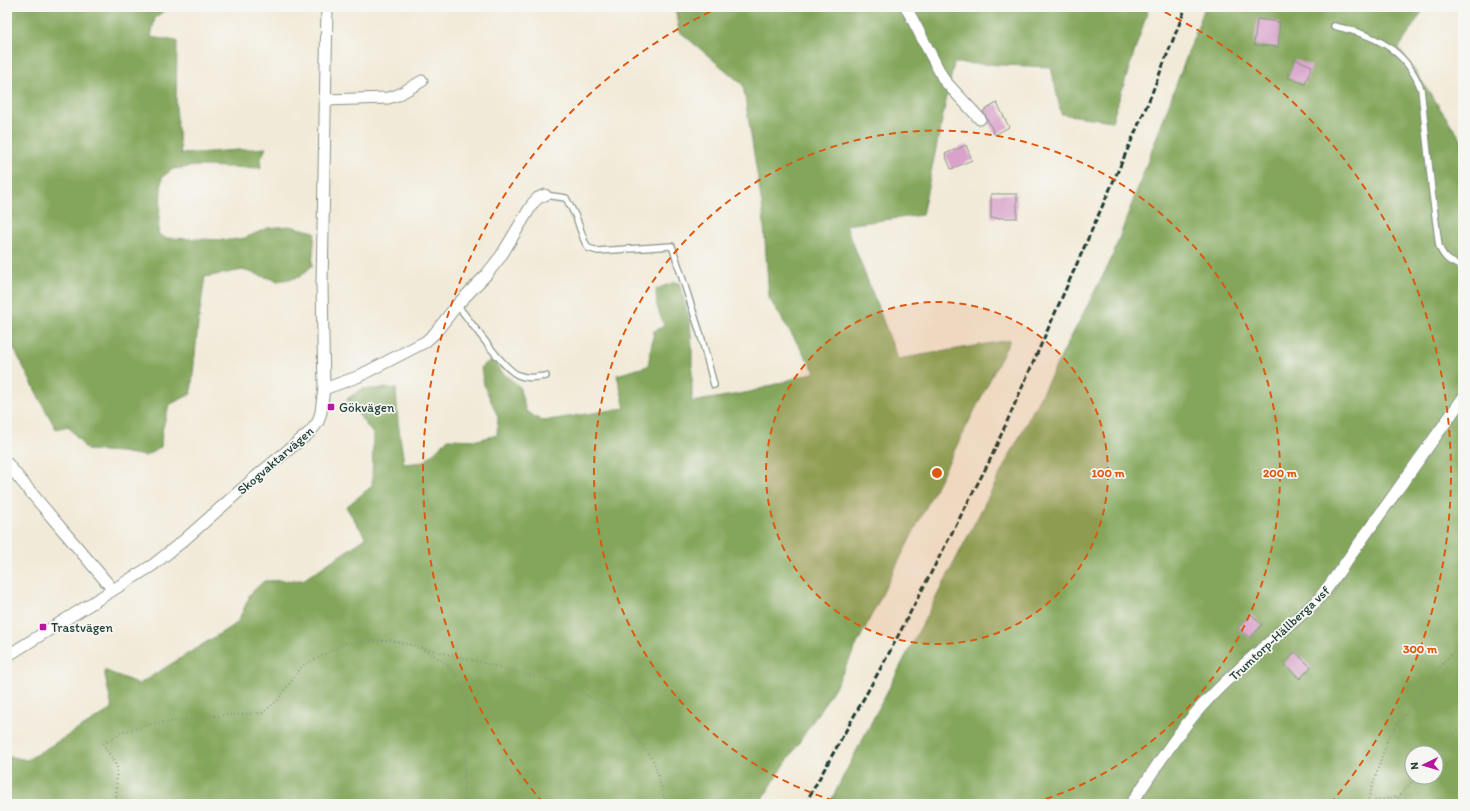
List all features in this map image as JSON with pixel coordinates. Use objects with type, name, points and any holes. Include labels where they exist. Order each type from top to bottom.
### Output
[{"type":"street","name":"Skogvaktarvägen","points":[[7,656],[153,565],[310,432],[318,422],[321,412],[324,388],[322,285],[327,7]]},
{"type":"street","points":[[906,7],[944,80],[980,119]]},
{"type":"street","points":[[325,100],[388,98],[398,95],[422,82]]},
{"type":"street","points":[[324,388],[357,377],[425,342],[435,333],[457,305],[486,275],[501,256],[533,203],[538,198],[545,195]]},
{"type":"street","name":"Trumtorp-Hällberga vsf","points":[[1131,804],[1169,748],[1199,710],[1228,680],[1317,601],[1463,398]]},
{"type":"street","points":[[7,463],[113,590]]},
{"type":"lane","points":[[1334,26],[1354,30],[1389,46],[1400,55],[1416,77],[1421,89],[1439,246],[1442,254],[1450,261],[1463,267]]},
{"type":"lane","points":[[545,195],[566,198],[576,217],[588,248],[598,251],[672,246],[701,336],[714,385]]},
{"type":"lane","points":[[457,305],[508,368],[520,376],[532,378],[546,376]]},
{"type":"path","points":[[116,804],[117,767],[103,744],[120,733],[151,724],[214,716],[262,713],[276,701],[302,666],[346,643],[390,640],[565,685],[617,710],[654,762],[666,804]]},
{"type":"path","points":[[1366,804],[1388,738],[1436,671],[1463,642]]},
{"type":"path","points":[[417,646],[439,659],[453,670],[464,694],[468,728],[464,766],[466,804]]},
{"type":"path","points":[[1444,746],[1463,724]]},
{"type":"path","points":[[1392,804],[1409,785]]},
{"type":"path","points":[[1366,804],[1399,796]]},
{"type":"green space","points":[[7,7],[169,7],[155,18],[151,37],[177,41],[176,111],[181,154],[266,148],[260,160],[261,168],[197,166],[173,169],[162,177],[158,234],[165,238],[230,240],[245,238],[267,228],[289,226],[315,232],[312,266],[300,277],[278,281],[243,270],[205,277],[198,325],[191,394],[169,405],[162,431],[161,447],[145,456],[121,452],[87,450],[68,426],[56,429],[7,336]]},
{"type":"green space","points":[[675,7],[1149,7],[1112,121],[1061,114],[1051,67],[954,63],[922,215],[846,225],[898,359],[1010,340],[837,684],[759,804],[7,804],[7,756],[27,760],[112,709],[104,670],[139,684],[237,623],[249,595],[264,581],[303,580],[366,538],[346,507],[372,486],[373,434],[347,399],[362,389],[396,388],[398,422],[404,464],[424,462],[448,439],[478,440],[497,435],[498,417],[484,385],[481,367],[491,360],[504,374],[519,386],[526,411],[542,421],[625,408],[617,375],[648,366],[654,331],[664,326],[657,306],[656,289],[675,282],[679,283],[690,321],[692,348],[692,402],[750,392],[815,372],[769,298],[763,211],[743,85],[679,31]]},
{"type":"green space","points":[[1205,7],[1425,7],[1399,48],[1463,142],[1463,804],[829,804],[1111,260]]},
{"type":"building","points":[[1257,19],[1280,22],[1278,47],[1254,45]]},
{"type":"building","points":[[1295,59],[1312,66],[1305,84],[1288,78]]},
{"type":"building","points":[[997,103],[1009,127],[995,135],[983,111]]},
{"type":"building","points":[[966,145],[972,160],[951,169],[945,154]]},
{"type":"building","points":[[991,194],[1017,194],[1017,218],[991,218]]},
{"type":"building","points":[[1251,614],[1262,625],[1250,638],[1238,628]]},
{"type":"building","points":[[1295,652],[1311,667],[1300,679],[1284,664]]},
{"type":"railway","points":[[805,804],[888,655],[990,460],[1148,103],[1186,7]]},
{"type":"place","name":"Gökvägen","points":[[331,407]]},
{"type":"place","name":"Trastvägen","points":[[43,627]]}]
